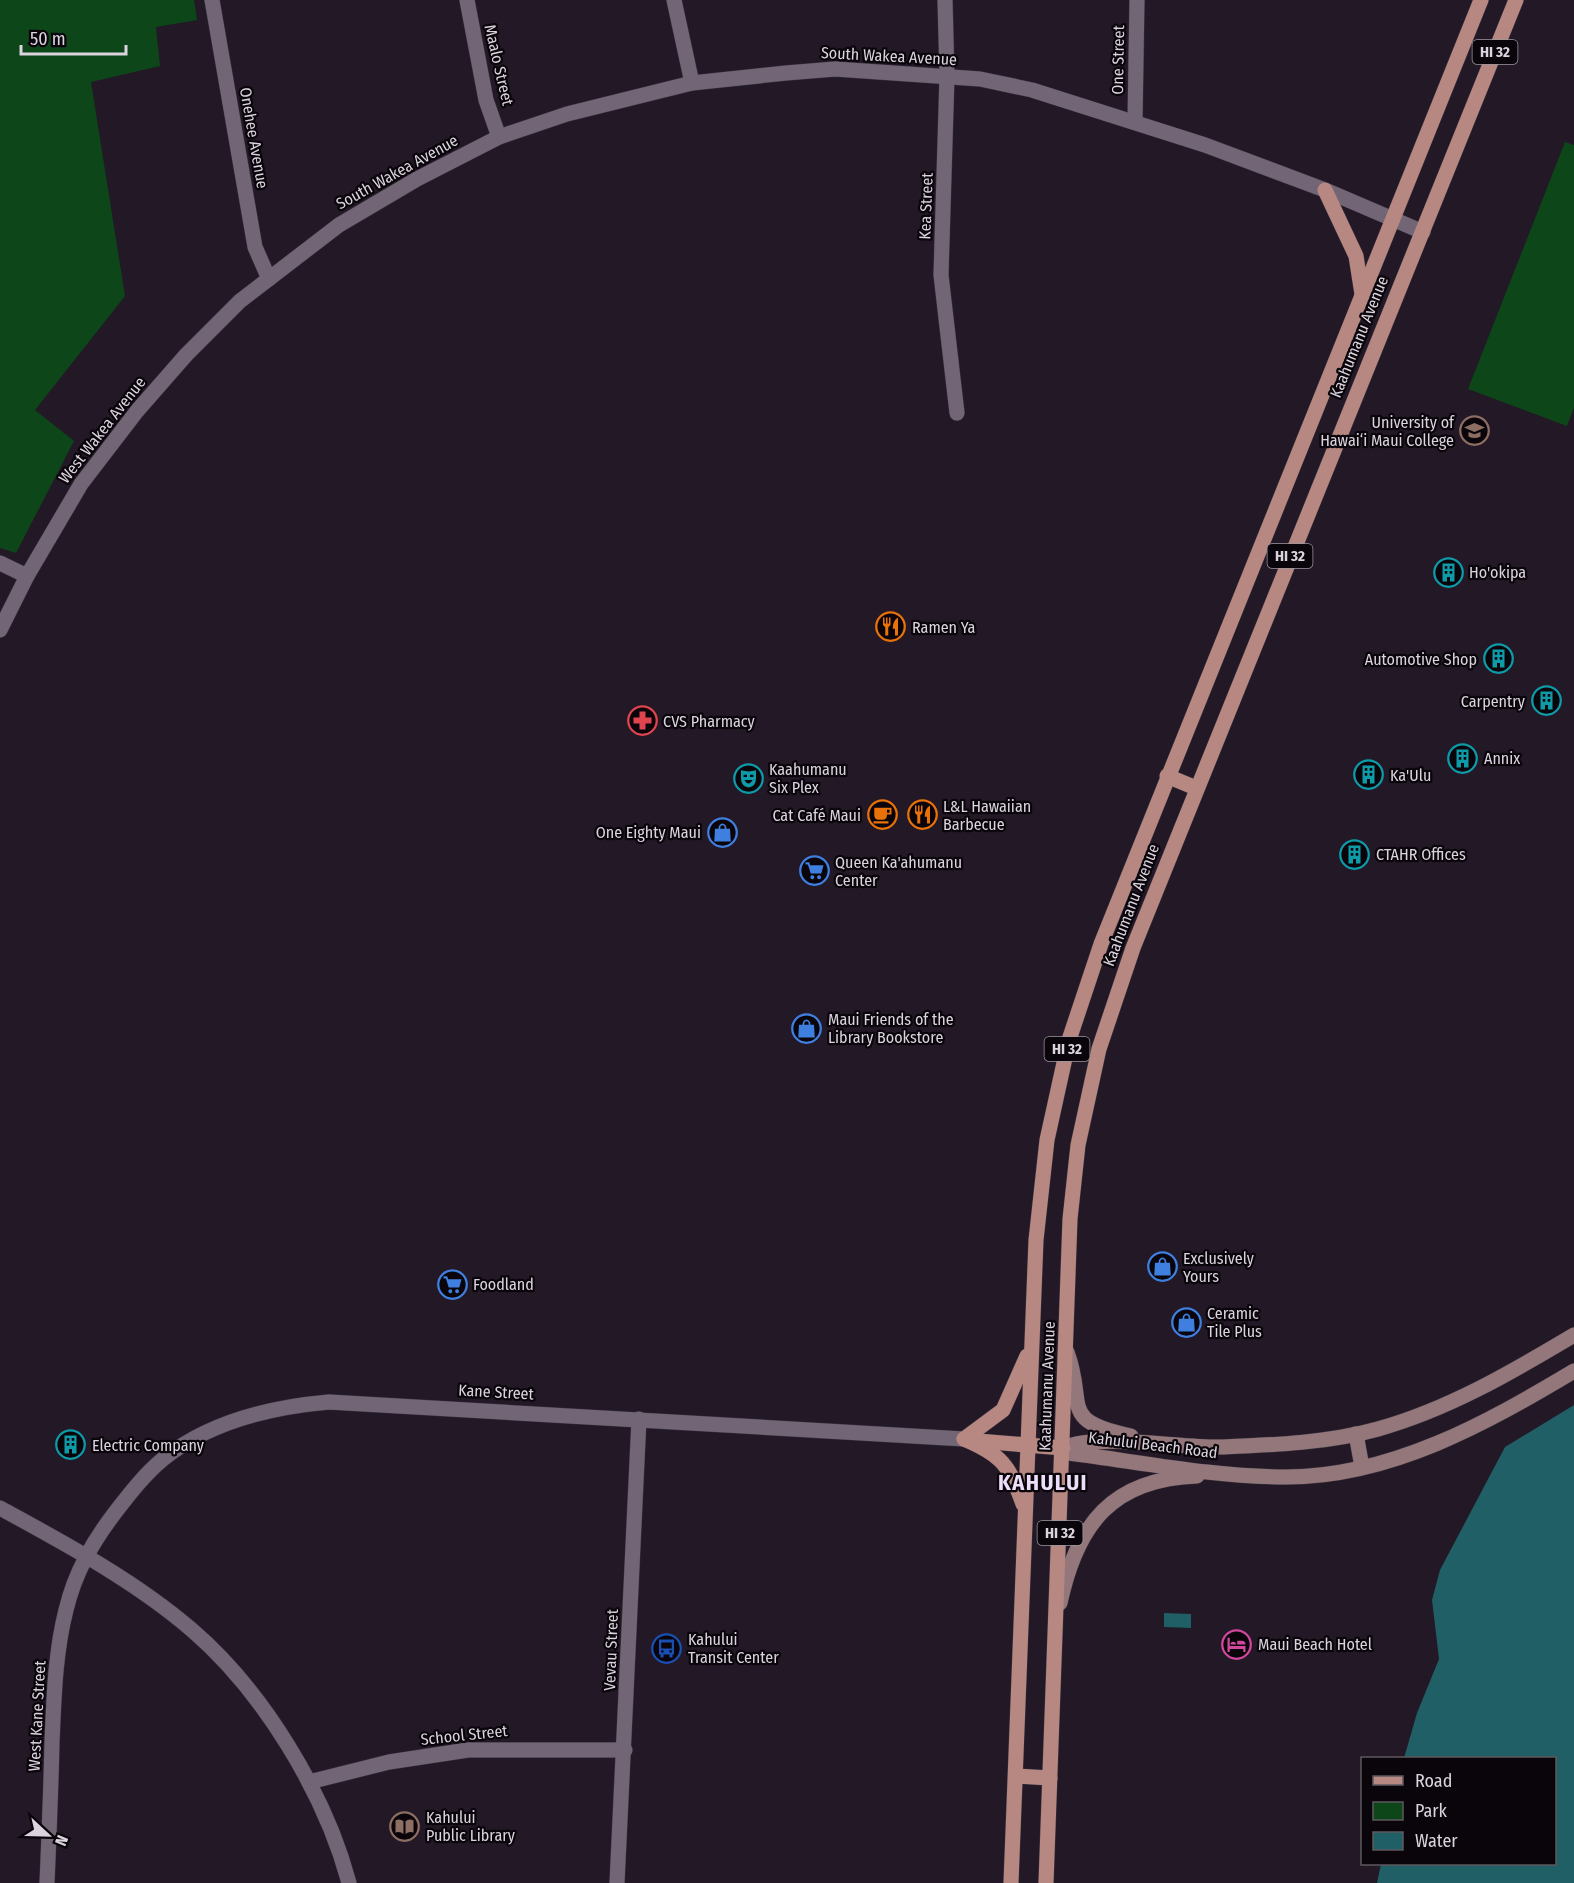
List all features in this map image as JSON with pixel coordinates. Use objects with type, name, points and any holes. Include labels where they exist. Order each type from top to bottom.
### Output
[{"type":"main road","name":"Kaahumanu Avenue","points":[[1011,1883],[1036,1240],[1047,1140],[1069,1040],[1101,944],[1167,777],[1481,0]]},
{"type":"main road","name":"Kaahumanu Avenue","points":[[1046,1883],[1070,1228],[1078,1145],[1099,1048],[1133,948],[1196,788],[1516,0]]},
{"type":"main road","points":[[1325,190],[1356,256],[1362,294]]},
{"type":"main road","points":[[1167,777],[1196,788]]},
{"type":"main road","name":"Kahului Beach Road","points":[[1063,1448],[1086,1442],[1207,1447],[1281,1444],[1356,1434],[1418,1416],[1456,1399],[1495,1381],[1574,1335]]},
{"type":"main road","points":[[964,1439],[1003,1410],[1012,1395],[1031,1343]]},
{"type":"main road","points":[[1066,1352],[1072,1366],[1076,1402],[1086,1419],[1103,1430],[1169,1445]]},
{"type":"main road","name":"Kahului Beach Road","points":[[1063,1448],[1069,1453],[1242,1475],[1287,1477],[1333,1473],[1426,1449],[1507,1411],[1574,1371]]},
{"type":"main road","points":[[1356,1434],[1362,1467]]},
{"type":"main road","points":[[964,1439],[1063,1448]]},
{"type":"main road","points":[[964,1439],[986,1449],[1004,1462],[1012,1474],[1026,1512]]},
{"type":"main road","points":[[1057,1618],[1075,1551],[1096,1517],[1110,1503],[1127,1492],[1164,1479],[1242,1475]]},
{"type":"main road","points":[[1016,1776],[1050,1778]]},
{"type":"street","name":"Onehee Avenue","points":[[212,0],[255,247],[268,279]]},
{"type":"street","name":"Maalo Street","points":[[466,0],[486,100],[500,137]]},
{"type":"street","points":[[674,0],[692,83]]},
{"type":"street","name":"Kea Street","points":[[945,0],[947,76],[941,275],[957,413]]},
{"type":"street","name":"One Street","points":[[1135,122],[1137,0]]},
{"type":"street","name":"South Wakea Avenue","points":[[268,279],[339,225],[417,179],[500,137],[567,114],[692,83],[835,69],[980,79],[1032,90],[1135,122],[1325,190],[1423,232]]},
{"type":"street","name":"West Wakea Avenue","points":[[0,630],[27,576],[81,484],[137,411],[186,355],[240,302],[268,279]]},
{"type":"street","points":[[0,563],[27,576]]},
{"type":"street","name":"Kane Street","points":[[85,1556],[133,1491],[164,1459],[202,1434],[264,1411],[304,1403],[353,1402],[964,1439]]},
{"type":"street","name":"Vevau Street","points":[[617,1883],[639,1419]]},
{"type":"street","points":[[0,1508],[85,1556],[157,1603],[193,1631],[259,1704],[309,1782],[336,1839],[349,1883]]},
{"type":"street","name":"West Kane Street","points":[[47,1883],[54,1701],[59,1643],[66,1609],[85,1556]]},
{"type":"street","name":"School Street","points":[[309,1782],[389,1762],[468,1750],[625,1750]]},
{"type":"green space","points":[[0,0],[194,0],[197,20],[156,27],[160,66],[91,82],[125,296],[35,410],[74,441],[16,553],[0,548]]},
{"type":"green space","points":[[1565,142],[1574,145],[1574,408],[1567,426],[1468,389]]},
{"type":"water","points":[[1574,1405],[1574,1883],[1377,1883],[1381,1865],[1556,1865],[1556,1757],[1404,1757],[1417,1713],[1439,1659],[1432,1600],[1440,1570],[1505,1447]]},
{"type":"water","points":[[1164,1613],[1191,1614],[1191,1628],[1164,1627]]},
{"type":"place","name":"University of Hawai‘i Maui College","points":[[1475,431]]},
{"type":"place","name":"Ho'okipa","points":[[1448,572]]},
{"type":"place","name":"Ramen Ya","points":[[891,627]]},
{"type":"place","name":"Automotive Shop","points":[[1498,659]]},
{"type":"place","name":"Carpentry","points":[[1546,701]]},
{"type":"place","name":"CVS Pharmacy","points":[[642,721]]},
{"type":"place","name":"Annix","points":[[1463,758]]},
{"type":"place","name":"Ka'Ulu","points":[[1369,775]]},
{"type":"place","name":"Kaahumanu Six Plex","points":[[748,778]]},
{"type":"place","name":"Cat Café Maui","points":[[882,815]]},
{"type":"place","name":"L&L Hawaiian Barbecue","points":[[922,815]]},
{"type":"place","name":"One Eighty Maui","points":[[722,832]]},
{"type":"place","name":"CTAHR Offices","points":[[1355,854]]},
{"type":"place","name":"Queen Ka'ahumanu Center","points":[[814,871]]},
{"type":"place","name":"Maui Friends of the Library Bookstore","points":[[807,1028]]},
{"type":"place","name":"Exclusively Yours","points":[[1162,1267]]},
{"type":"place","name":"Foodland","points":[[452,1284]]},
{"type":"place","name":"Ceramic Tile Plus","points":[[1186,1322]]},
{"type":"place","name":"Electric Company","points":[[71,1445]]},
{"type":"place","name":"Maui Beach Hotel","points":[[1237,1644]]},
{"type":"place","name":"Kahului Transit Center","points":[[667,1648]]},
{"type":"place","name":"Kahului Public Library","points":[[405,1826]]},
{"type":"district","name":"KAHULUI","points":[[1043,1482]]}]
